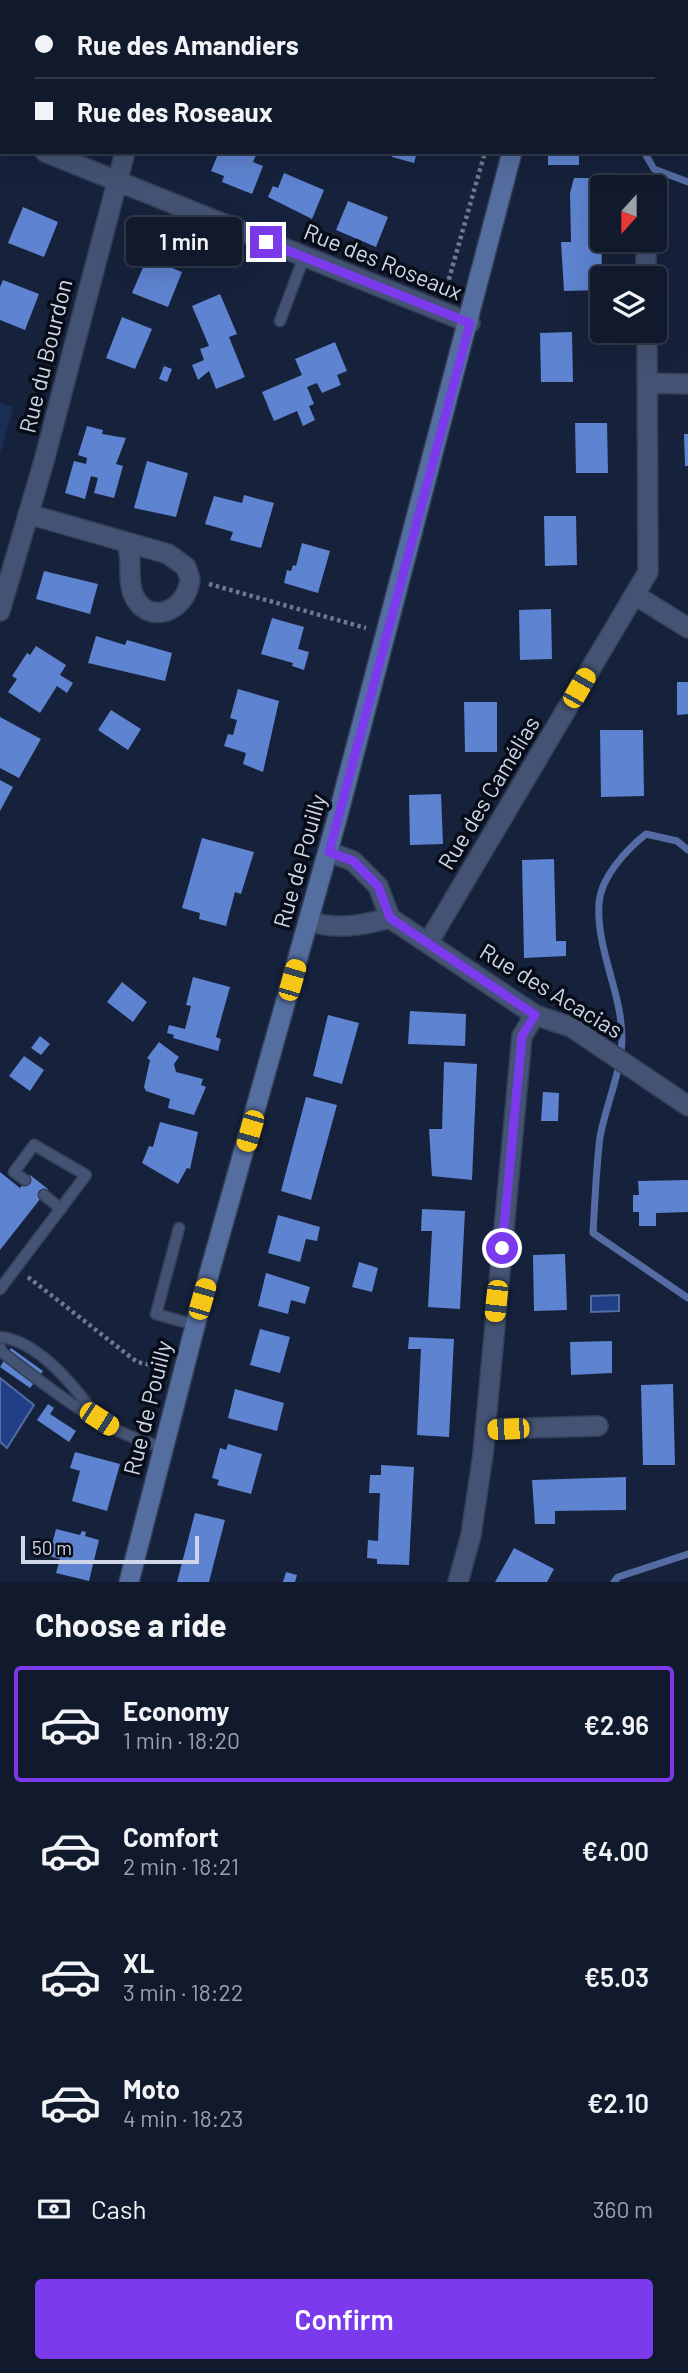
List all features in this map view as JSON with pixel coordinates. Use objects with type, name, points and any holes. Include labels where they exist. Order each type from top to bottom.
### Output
[{"type":"main road","name":"Rue de Pouilly","points":[[129,1582],[195,1325],[329,852],[470,323],[512,154]]},
{"type":"street","name":"Rue des Roseaux","points":[[50,154],[470,323]]},
{"type":"street","name":"Rue du Bourdon","points":[[0,611],[124,154]]},
{"type":"street","name":"Rue des Camélias","points":[[428,943],[648,572],[647,343]]},
{"type":"street","points":[[647,383],[688,384]]},
{"type":"street","points":[[28,514],[127,544],[144,546],[178,559],[190,579],[184,601],[174,609],[162,612],[147,609],[132,592],[131,555],[127,544]]},
{"type":"street","points":[[635,594],[688,628]]},
{"type":"street","points":[[308,921],[330,928],[358,926],[390,918],[378,886],[353,861],[329,852]]},
{"type":"street","name":"Rue des Acacias","points":[[390,918],[535,1015],[571,1027],[688,1106]]},
{"type":"street","points":[[458,1582],[471,1535],[485,1429],[522,1036],[535,1015]]},
{"type":"street","points":[[485,1429],[597,1426]]},
{"type":"lane","points":[[280,321],[304,257]]},
{"type":"lane","points":[[0,1289],[86,1175],[34,1145],[14,1172],[25,1180]]},
{"type":"lane","points":[[44,1195],[61,1209]]},
{"type":"lane","points":[[178,1227],[156,1314],[195,1325]]},
{"type":"lane","points":[[0,1338],[16,1339],[68,1378],[99,1419]]},
{"type":"lane","points":[[0,1348],[53,1391],[99,1419],[137,1441],[163,1447]]},
{"type":"path","points":[[439,311],[484,154]]},
{"type":"path","points":[[190,579],[387,634]]},
{"type":"path","points":[[17,1267],[138,1362],[183,1372]]},
{"type":"shaded area","points":[[0,403],[13,407],[0,456]]},
{"type":"shaded area","points":[[619,1295],[619,1311],[591,1312],[591,1296]]},
{"type":"shaded area","points":[[0,1378],[34,1405],[7,1448],[0,1442]]},
{"type":"building","points":[[218,154],[256,154],[253,162],[263,166],[252,194],[222,182],[224,176],[211,171]]},
{"type":"building","points":[[393,154],[416,154],[414,163],[392,157]]},
{"type":"building","points":[[548,154],[579,154],[579,165],[548,165]]},
{"type":"building","points":[[284,173],[324,190],[312,219],[268,197],[273,186],[278,188]]},
{"type":"building","points":[[574,178],[590,178],[590,252],[602,252],[602,266],[590,266],[590,290],[564,291],[561,242],[571,242],[570,193]]},
{"type":"building","points":[[348,201],[388,217],[376,247],[336,230]]},
{"type":"building","points":[[23,207],[58,222],[44,257],[8,243]]},
{"type":"building","points":[[147,258],[182,272],[168,307],[132,293]]},
{"type":"building","points":[[3,280],[39,294],[25,330],[0,320],[0,287]]},
{"type":"building","points":[[220,294],[237,334],[229,337],[245,377],[216,389],[209,371],[198,380],[192,365],[204,360],[200,349],[209,346],[192,306]]},
{"type":"building","points":[[122,317],[152,329],[135,369],[106,358]]},
{"type":"building","points":[[572,332],[573,382],[541,382],[540,333]]},
{"type":"building","points":[[335,342],[347,371],[337,375],[341,385],[322,393],[317,383],[307,387],[314,404],[309,406],[315,420],[303,426],[297,411],[274,421],[262,392],[302,375],[295,359]]},
{"type":"building","points":[[164,366],[172,369],[167,382],[159,379]]},
{"type":"building","points":[[575,423],[607,423],[608,473],[576,473]]},
{"type":"building","points":[[87,426],[103,430],[102,434],[126,438],[116,464],[123,466],[114,498],[94,493],[98,478],[91,476],[85,499],[65,493],[74,461],[86,464],[87,458],[78,455]]},
{"type":"building","points":[[684,434],[688,434],[688,466],[685,466]]},
{"type":"building","points":[[147,461],[188,473],[176,517],[134,508]]},
{"type":"building","points":[[244,495],[274,503],[261,548],[230,540],[233,532],[205,524],[214,496],[242,503]]},
{"type":"building","points":[[544,516],[576,516],[577,565],[545,566]]},
{"type":"building","points":[[302,543],[330,551],[318,593],[284,583],[287,570],[291,571],[293,565],[296,566]]},
{"type":"building","points":[[44,571],[98,584],[90,614],[36,599]]},
{"type":"building","points":[[551,609],[552,659],[520,660],[519,610]]},
{"type":"building","points":[[272,618],[304,627],[298,649],[309,652],[304,670],[292,666],[293,663],[261,654]]},
{"type":"building","points":[[96,636],[125,645],[127,640],[172,653],[165,681],[88,663]]},
{"type":"building","points":[[36,646],[66,665],[60,675],[73,683],[67,693],[57,686],[40,713],[8,692],[17,679],[12,676],[27,653],[30,655]]},
{"type":"building","points":[[677,682],[688,682],[688,714],[677,715]]},
{"type":"building","points":[[238,689],[279,701],[263,772],[243,764],[246,753],[224,746],[228,734],[233,735],[237,720],[230,718]]},
{"type":"building","points":[[464,702],[497,702],[497,752],[465,752]]},
{"type":"building","points":[[111,710],[141,729],[128,750],[98,730]]},
{"type":"building","points":[[0,717],[41,739],[19,778],[0,768]]},
{"type":"building","points":[[600,730],[643,730],[644,796],[601,797]]},
{"type":"building","points":[[0,780],[13,787],[0,811]]},
{"type":"building","points":[[441,794],[443,844],[410,845],[409,795]]},
{"type":"building","points":[[202,838],[254,852],[241,894],[235,892],[226,926],[199,919],[200,913],[182,908]]},
{"type":"building","points":[[554,859],[556,941],[566,941],[566,956],[524,958],[522,860]]},
{"type":"building","points":[[193,977],[230,987],[216,1037],[221,1039],[218,1051],[173,1038],[174,1035],[167,1033],[169,1025],[185,1029],[191,1006],[186,1005]]},
{"type":"building","points":[[122,982],[147,1002],[133,1022],[107,1002]]},
{"type":"building","points":[[410,1011],[466,1014],[465,1046],[408,1044]]},
{"type":"building","points":[[328,1015],[359,1023],[342,1084],[313,1076]]},
{"type":"building","points":[[40,1036],[50,1044],[41,1055],[31,1048]]},
{"type":"building","points":[[159,1042],[179,1057],[174,1064],[176,1072],[203,1079],[201,1085],[206,1087],[194,1115],[168,1108],[170,1099],[146,1091],[144,1087],[150,1060],[147,1058]]},
{"type":"building","points":[[24,1056],[44,1070],[30,1091],[9,1076]]},
{"type":"building","points":[[444,1062],[477,1064],[472,1180],[432,1176],[429,1129],[442,1129]]},
{"type":"building","points":[[543,1092],[559,1093],[558,1121],[541,1121]]},
{"type":"building","points":[[306,1097],[337,1105],[311,1200],[281,1191]]},
{"type":"building","points":[[160,1122],[198,1132],[190,1169],[187,1168],[178,1184],[142,1163],[149,1146],[153,1147]]},
{"type":"building","points":[[0,1172],[20,1188],[30,1175],[48,1189],[0,1250]]},
{"type":"building","points":[[688,1180],[688,1212],[656,1213],[656,1226],[639,1226],[639,1212],[633,1212],[633,1195],[639,1195],[638,1181]]},
{"type":"building","points":[[422,1209],[465,1211],[460,1309],[428,1307],[432,1231],[421,1231]]},
{"type":"building","points":[[278,1215],[320,1227],[317,1241],[306,1239],[300,1262],[268,1253]]},
{"type":"building","points":[[565,1254],[567,1310],[534,1311],[533,1255]]},
{"type":"building","points":[[359,1262],[378,1268],[372,1292],[352,1287]]},
{"type":"building","points":[[266,1273],[310,1287],[305,1304],[291,1300],[288,1314],[258,1306]]},
{"type":"building","points":[[260,1329],[290,1337],[280,1373],[250,1365]]},
{"type":"building","points":[[409,1337],[454,1339],[449,1437],[417,1435],[421,1349],[408,1349]]},
{"type":"building","points":[[612,1341],[612,1373],[571,1375],[570,1342]]},
{"type":"building","points":[[11,1348],[43,1371],[30,1388],[0,1367]]},
{"type":"building","points":[[673,1384],[675,1465],[643,1465],[641,1385]]},
{"type":"building","points":[[235,1389],[284,1403],[277,1431],[228,1418]]},
{"type":"building","points":[[48,1404],[54,1408],[50,1414],[76,1431],[69,1442],[37,1420]]},
{"type":"building","points":[[228,1444],[262,1454],[251,1494],[217,1485],[219,1480],[212,1478],[220,1448],[226,1450]]},
{"type":"building","points":[[75,1452],[120,1464],[107,1511],[72,1501],[80,1471],[70,1468]]},
{"type":"building","points":[[381,1465],[414,1467],[409,1565],[377,1564],[377,1559],[367,1558],[368,1540],[378,1541],[380,1493],[369,1493],[370,1475],[381,1475]]},
{"type":"building","points":[[626,1477],[626,1510],[555,1511],[555,1524],[535,1524],[532,1480]]},
{"type":"building","points":[[195,1513],[225,1520],[209,1582],[177,1582]]},
{"type":"building","points":[[56,1529],[80,1535],[82,1531],[86,1532],[85,1536],[99,1540],[89,1581],[56,1573],[60,1559],[49,1556]]},
{"type":"building","points":[[514,1548],[554,1569],[547,1582],[495,1582]]},
{"type":"building","points":[[286,1572],[297,1575],[295,1582],[283,1582]]},
{"type":"waterway","points":[[645,154],[654,169],[688,182]]},
{"type":"waterway","points":[[688,850],[677,841],[646,834],[630,848],[609,874],[601,893],[601,937],[618,1005],[622,1039],[619,1064],[600,1137],[593,1233],[688,1298]]},
{"type":"waterway","points":[[614,1582],[618,1577],[688,1554]]},
{"type":"route","points":[[266,242],[470,323],[329,852],[353,861],[378,886],[390,918],[535,1015],[522,1036],[502,1248]]}]
